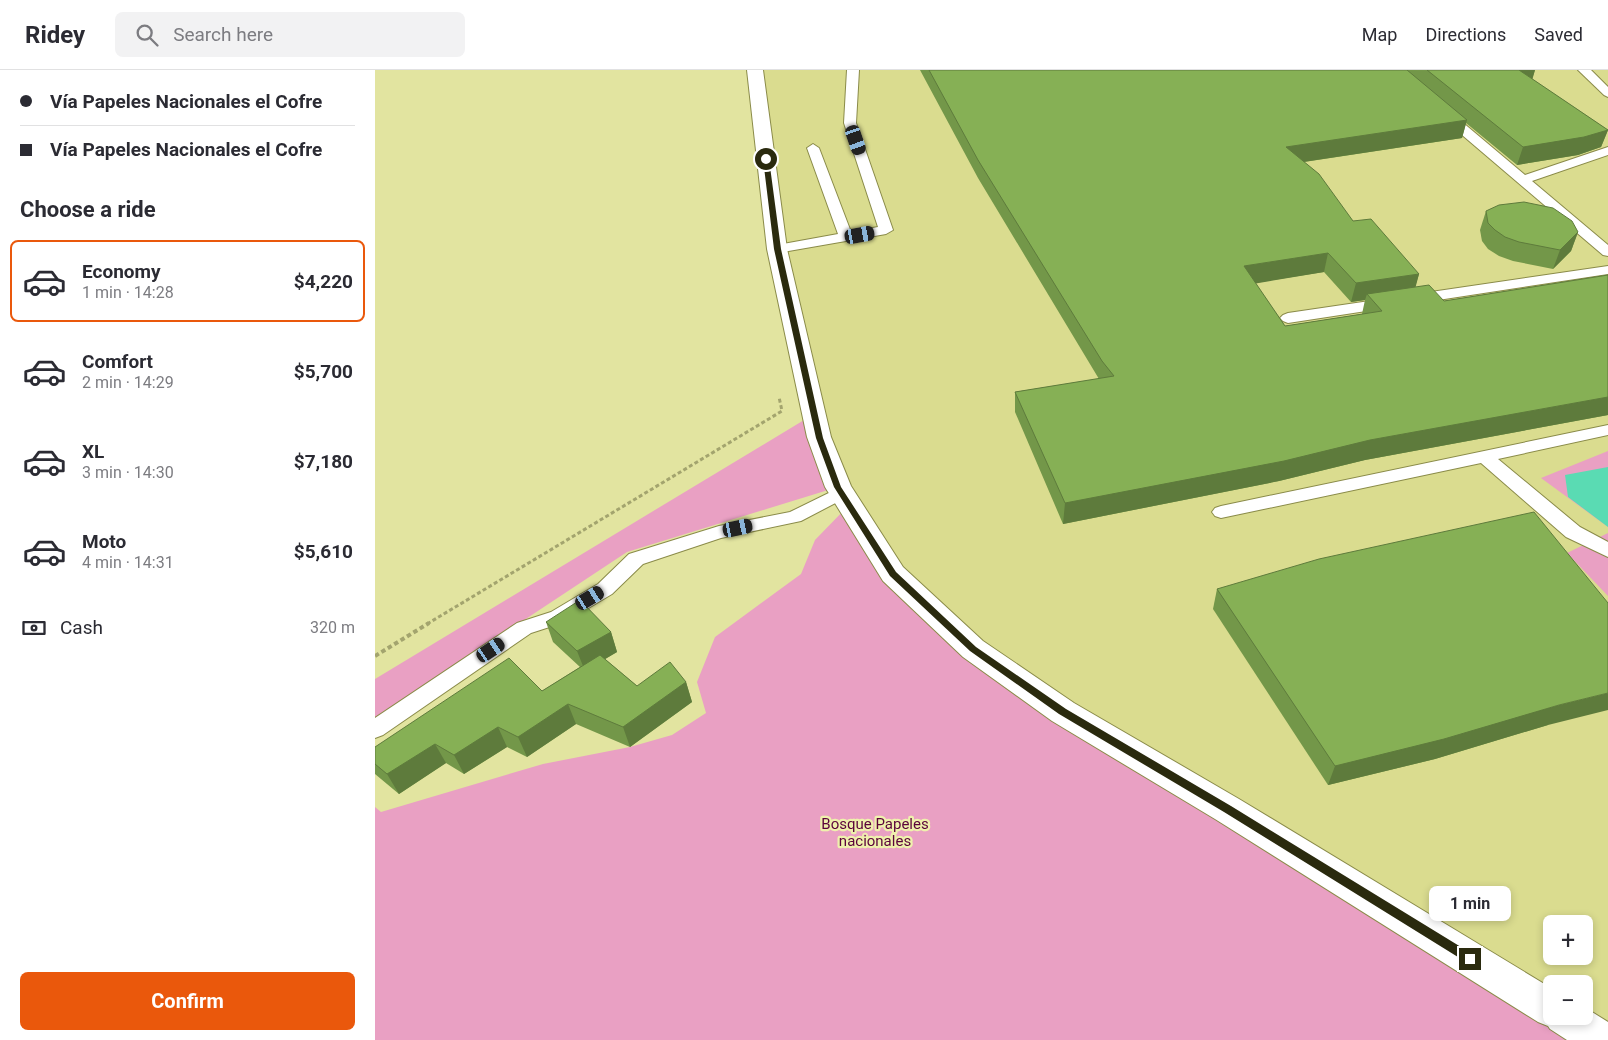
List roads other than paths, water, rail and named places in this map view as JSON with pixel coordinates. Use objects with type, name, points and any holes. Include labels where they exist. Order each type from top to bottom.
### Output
[{"type":"street","points":[[755,70],[777,249],[819,438],[841,493],[893,574],[973,649],[1063,712],[1227,809],[1543,1004]]},
{"type":"street","points":[[1578,1025],[1602,1040]]},
{"type":"lane","points":[[777,249],[886,230],[850,122],[853,70]]},
{"type":"lane","points":[[1584,70],[1608,93]]},
{"type":"lane","points":[[1436,107],[1608,252]]},
{"type":"lane","points":[[813,148],[847,237]]},
{"type":"lane","points":[[1523,180],[1608,151]]},
{"type":"lane","points":[[1288,318],[1608,270]]},
{"type":"lane","points":[[1221,512],[1608,430]]},
{"type":"lane","points":[[1484,456],[1573,532],[1608,550]]},
{"type":"lane","points":[[375,729],[524,628],[558,617],[605,589],[636,559],[719,532],[795,517],[841,493]]},
{"type":"park label","name":"Bosque Papeles nacionales","points":[[875,832]]}]
